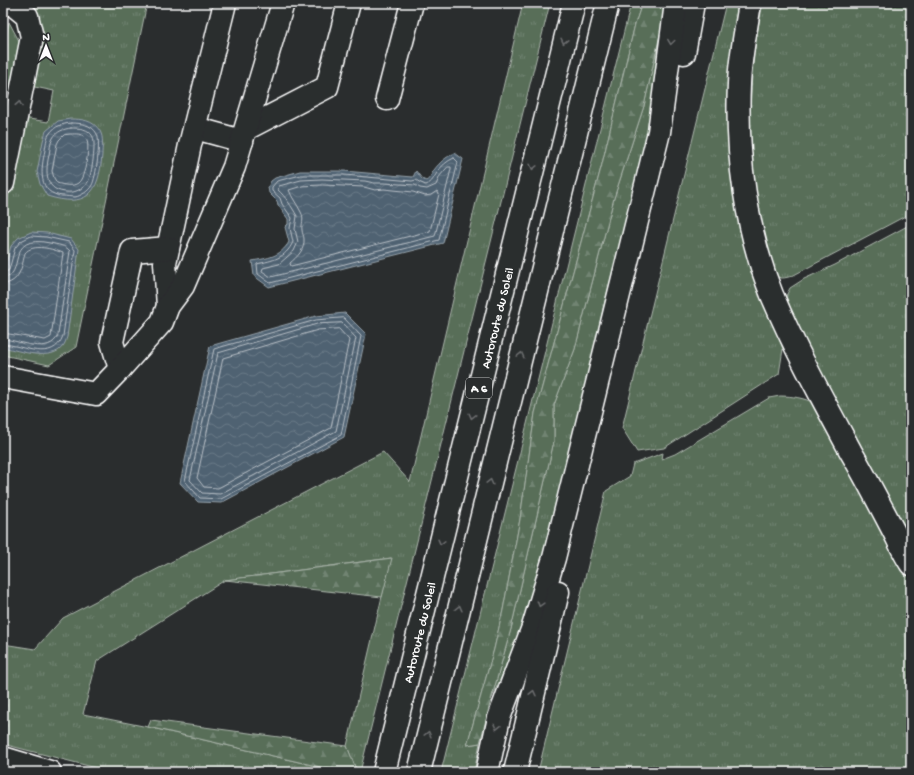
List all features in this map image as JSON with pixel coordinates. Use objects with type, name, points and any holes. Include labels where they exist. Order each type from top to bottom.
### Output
[{"type":"main road","points":[[3,183],[32,37],[27,16],[11,3]]},
{"type":"main road","points":[[168,306],[165,263],[194,128],[225,3]]},
{"type":"main road","points":[[3,377],[96,394],[120,370],[162,322],[168,306],[183,286],[234,167],[283,3]]},
{"type":"main road","points":[[194,128],[244,135],[327,87],[350,3]]},
{"type":"main road","points":[[387,99],[412,3]]},
{"type":"main road","name":"Autoroute du Soleil","points":[[384,772],[574,3]]},
{"type":"main road","name":"A 6","points":[[419,772],[608,3]]},
{"type":"main road","points":[[487,772],[499,718],[533,627],[554,558],[659,132],[676,3]]},
{"type":"main road","points":[[515,772],[651,215],[669,132],[693,3]]},
{"type":"main road","points":[[750,3],[739,84],[740,131],[746,193],[752,228],[759,255],[772,294],[807,371],[911,564]]},
{"type":"main road","points":[[120,370],[112,342],[132,251],[168,248]]},
{"type":"main road","points":[[3,758],[50,772]]},
{"type":"green space","points":[[24,3],[147,3],[76,347],[49,365],[3,355],[3,222],[23,118],[48,122],[54,91],[30,86]]},
{"type":"green space","points":[[523,3],[550,3],[360,772],[357,772],[347,746],[391,558],[225,580],[97,661],[83,714],[148,727],[342,772],[112,772],[3,744],[3,644],[35,649],[63,618],[383,452],[410,482]]},
{"type":"green space","points":[[631,3],[642,3],[635,24],[602,164],[535,413],[520,519],[503,610],[494,649],[467,745],[480,743],[474,772],[441,772]]},
{"type":"green space","points":[[642,3],[667,3],[644,106],[614,198],[575,349],[554,405],[554,441],[511,629],[480,743],[467,745],[494,649],[503,610],[520,519],[535,413],[602,164],[635,24]]},
{"type":"green space","points":[[667,3],[651,128],[603,309],[592,375],[526,622],[491,700],[511,629],[554,441],[554,405],[575,349],[614,198],[644,106]]},
{"type":"green space","points":[[726,3],[745,3],[731,63],[730,165],[741,230],[783,349],[779,374],[664,448],[637,452],[622,428]]},
{"type":"green space","points":[[763,3],[911,3],[911,213],[792,276],[782,278],[774,274],[762,226],[756,197],[751,149],[750,100],[752,75],[758,27]]},
{"type":"green space","points":[[9,22],[25,52],[6,126],[3,126],[3,50]]},
{"type":"green space","points":[[911,224],[911,538],[872,467],[813,368],[786,296],[790,288],[804,279],[835,265]]},
{"type":"green space","points":[[789,396],[815,403],[911,567],[911,772],[538,772],[606,491],[630,476],[633,464],[663,453],[662,459],[675,454],[769,398]]},
{"type":"green space","points":[[392,558],[382,597],[225,580]]},
{"type":"green space","points":[[151,720],[347,746],[357,772],[342,772],[148,727]]},
{"type":"water","points":[[70,119],[91,122],[100,131],[102,137],[100,169],[98,180],[94,189],[81,199],[72,200],[47,196],[40,184],[37,172],[46,131],[58,121]]},
{"type":"water","points":[[455,153],[463,159],[443,243],[269,287],[254,276],[252,261],[268,258],[278,254],[289,242],[285,227],[288,224],[288,219],[278,205],[277,201],[269,193],[268,187],[271,181],[275,178],[300,171],[344,171],[413,177],[416,171],[422,179],[426,181],[441,162]]},
{"type":"water","points":[[31,232],[47,233],[71,239],[79,249],[67,337],[65,343],[58,351],[51,353],[26,353],[3,347],[3,274],[11,246],[18,238]]},
{"type":"water","points":[[345,313],[366,334],[344,437],[221,503],[198,502],[180,483],[210,346],[316,316]]}]
